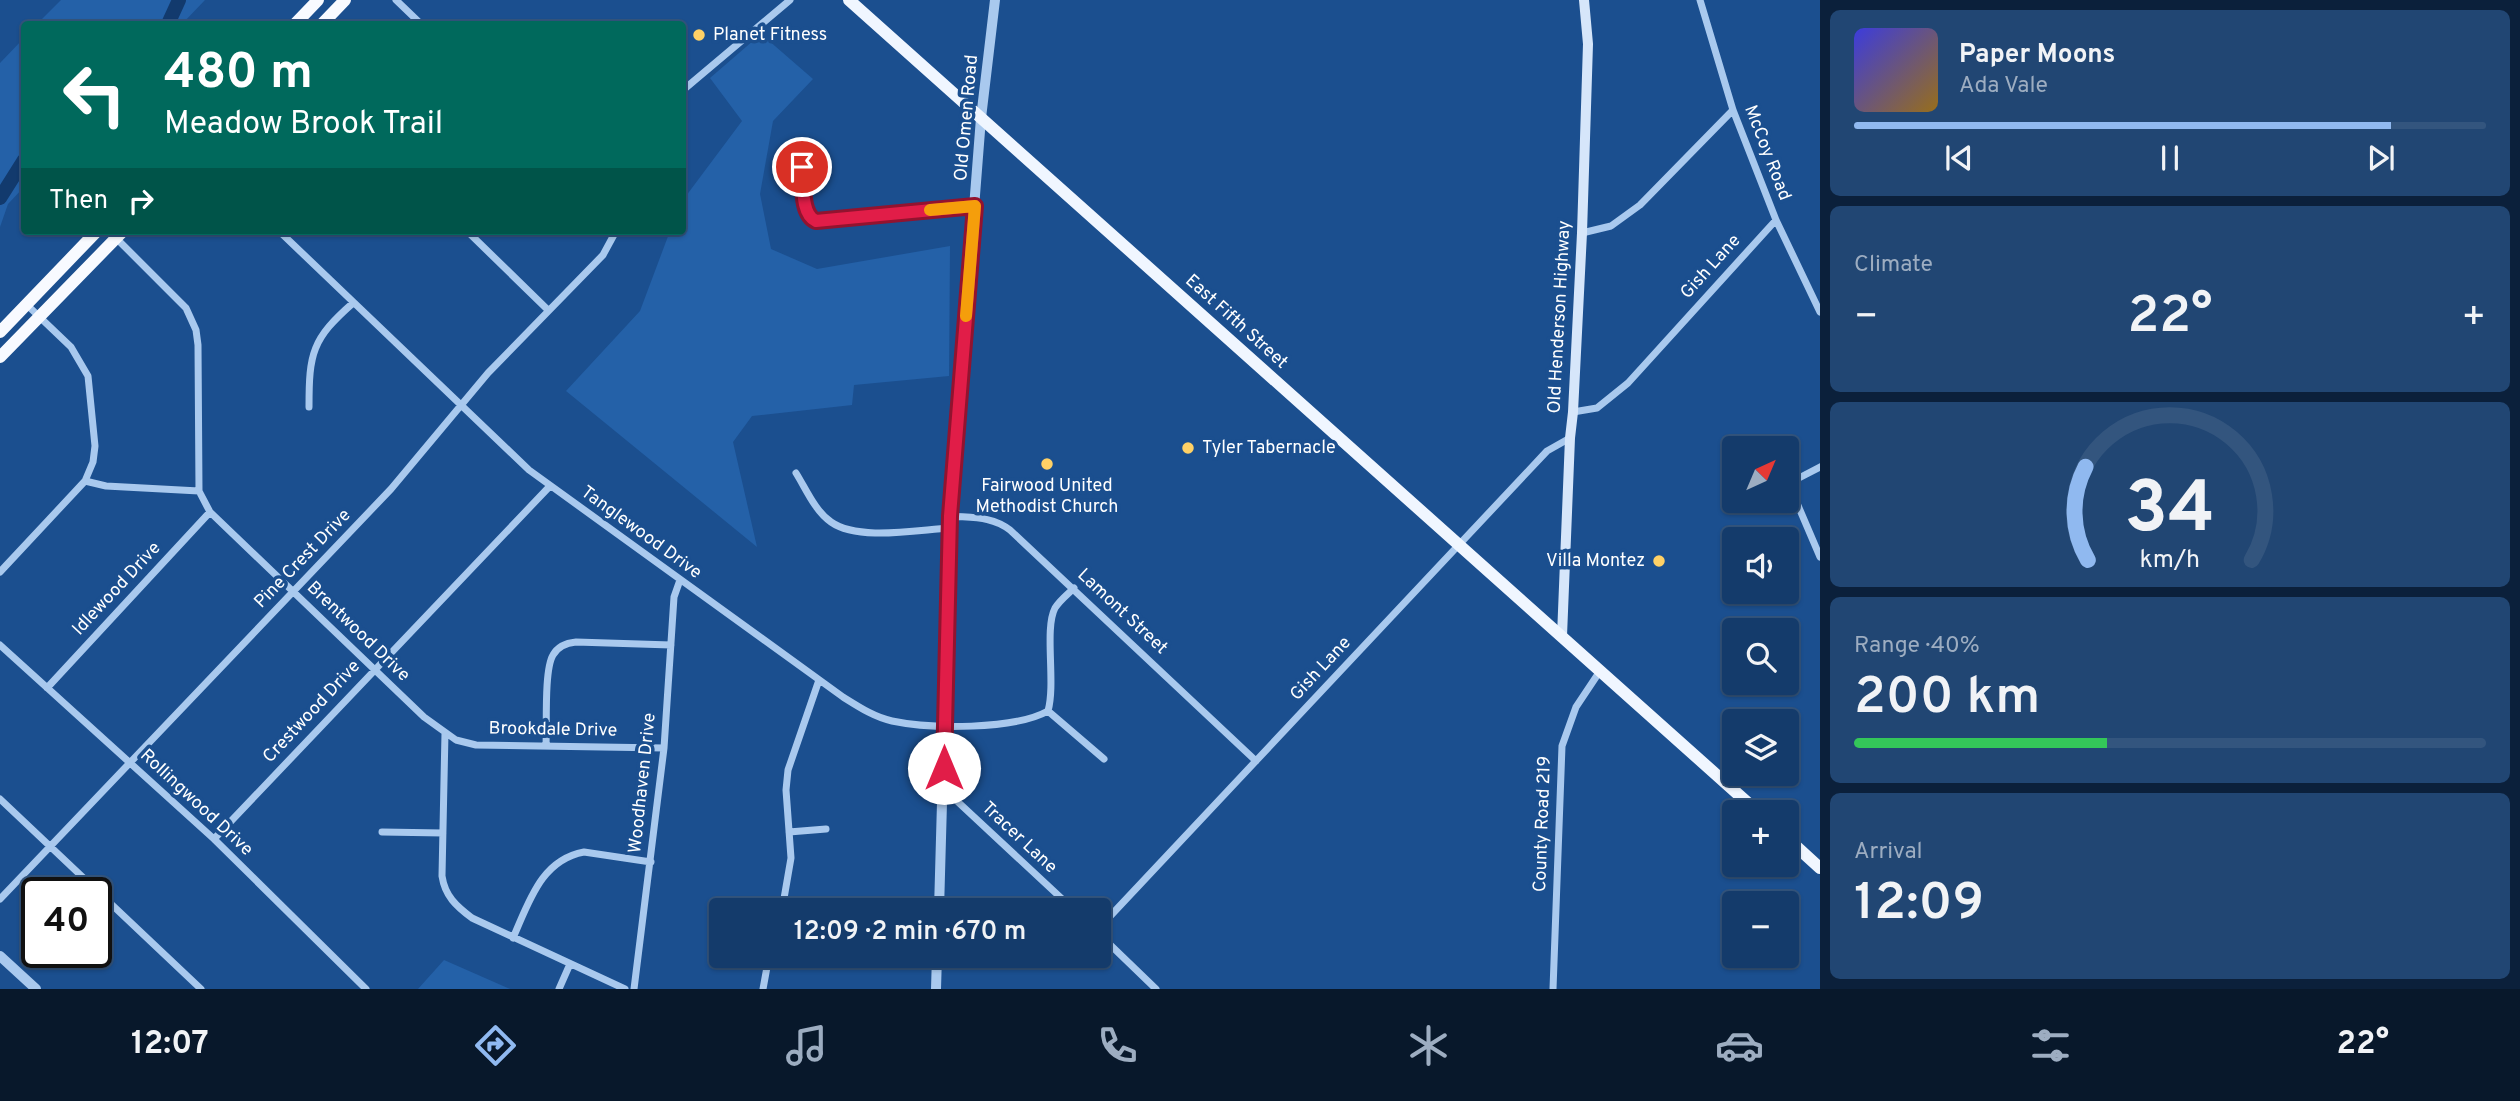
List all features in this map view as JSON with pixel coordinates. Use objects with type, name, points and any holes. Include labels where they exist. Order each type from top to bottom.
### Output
[{"type":"highway","points":[[298,21],[318,0]]},
{"type":"highway","points":[[325,21],[345,0]]},
{"type":"highway","points":[[0,332],[93,235]]},
{"type":"highway","points":[[0,357],[118,235]]},
{"type":"main road","name":"East Fifth Street","points":[[849,0],[1745,800]]},
{"type":"main road","name":"Old Henderson Highway","points":[[1562,636],[1570,438],[1583,233],[1588,44],[1584,0]]},
{"type":"main road","points":[[1799,849],[1820,868]]},
{"type":"street","points":[[396,0],[418,21]]},
{"type":"street","points":[[686,88],[790,0]]},
{"type":"street","name":"Old Omen Road","points":[[939,898],[949,528],[981,118],[995,0]]},
{"type":"street","name":"McCoy Road","points":[[1700,0],[1733,110],[1776,220],[1820,312]]},
{"type":"street","points":[[1583,233],[1611,226],[1640,205],[1733,110]]},
{"type":"street","points":[[776,170],[828,164]]},
{"type":"street","points":[[802,167],[806,210],[811,219],[816,221],[975,206]]},
{"type":"street","name":"Gish Lane","points":[[1573,412],[1597,408],[1628,383],[1776,220]]},
{"type":"street","name":"Brentwood Drive","points":[[120,235],[186,308],[196,330],[200,491],[210,512],[424,717],[445,733]]},
{"type":"street","name":"Tanglewood Drive","points":[[283,235],[521,463],[866,712],[891,721],[943,727],[1032,719],[1048,711]]},
{"type":"street","points":[[471,235],[548,310]]},
{"type":"street","name":"Pine Crest Drive","points":[[0,899],[391,489],[460,404],[603,255],[614,235]]},
{"type":"street","points":[[309,407],[309,369],[319,339],[331,323],[353,303]]},
{"type":"street","points":[[0,572],[85,481],[93,462],[95,446],[88,376],[71,347],[26,304]]},
{"type":"street","name":"Gish Lane","points":[[1111,915],[1547,451],[1570,438]]},
{"type":"street","points":[[1820,467],[1797,479],[1791,489],[1820,557]]},
{"type":"street","points":[[796,473],[820,511],[831,522],[851,532],[949,528]]},
{"type":"street","points":[[85,481],[106,486],[200,491]]},
{"type":"street","name":"Crestwood Drive","points":[[214,839],[550,486]]},
{"type":"street","name":"Idlewood Drive","points":[[47,688],[210,512]]},
{"type":"street","name":"Lamont Street","points":[[950,516],[1000,522],[1074,588],[1256,761]]},
{"type":"street","name":"Woodhaven Drive","points":[[634,989],[664,748],[674,597],[680,580]]},
{"type":"street","points":[[1074,588],[1060,602],[1052,617],[1052,696],[1048,711],[1104,760]]},
{"type":"street","points":[[546,745],[549,667],[551,658],[562,645],[576,642],[671,645]]},
{"type":"street","name":"Rollingwood Drive","points":[[0,645],[214,839],[366,989]]},
{"type":"street","name":"County Road 219","points":[[1553,989],[1562,746],[1576,708],[1600,671]]},
{"type":"street","points":[[784,898],[791,858],[786,790],[788,770],[819,680]]},
{"type":"street","points":[[445,733],[442,876],[445,890],[461,910],[513,938],[625,989]]},
{"type":"street","name":"Brookdale Drive","points":[[445,733],[456,740],[476,745],[664,748]]},
{"type":"street","name":"Tracer Lane","points":[[944,789],[1060,898]]},
{"type":"street","points":[[0,799],[201,989]]},
{"type":"street","points":[[789,832],[826,828]]},
{"type":"street","points":[[382,832],[443,833]]},
{"type":"street","points":[[513,938],[535,890],[544,874],[554,865],[574,854],[584,852],[651,862]]},
{"type":"street","points":[[1111,946],[1156,989]]},
{"type":"street","points":[[0,956],[36,989]]},
{"type":"street","points":[[559,989],[570,964]]},
{"type":"street","points":[[764,989],[767,968]]},
{"type":"street","points":[[936,989],[937,968]]},
{"type":"shaded area","points":[[61,0],[205,0],[185,21],[40,21]]},
{"type":"shaded area","points":[[761,34],[813,79],[773,121],[760,194],[771,249],[817,269],[950,246],[949,376],[854,385],[852,405],[752,416],[733,442],[757,547],[566,391],[640,311],[668,235],[686,235],[686,196],[742,121],[710,78]]},
{"type":"shaded area","points":[[21,41],[21,190],[8,204],[0,227],[0,63]]},
{"type":"shaded area","points":[[444,960],[510,989],[418,989]]},
{"type":"waterway","points":[[169,21],[179,0]]},
{"type":"waterway","points":[[0,198],[21,165]]},
{"type":"slow traffic","points":[[930,210],[975,206],[966,316]]},
{"type":"place","name":"Planet Fitness","points":[[699,35]]},
{"type":"place","name":"Tyler Tabernacle","points":[[1188,448]]},
{"type":"place","name":"Fairwood United Methodist Church","points":[[1047,464]]},
{"type":"place","name":"Villa Montez","points":[[1659,561]]},
{"type":"route","points":[[802,167],[806,210],[811,219],[816,221],[975,206],[950,516],[944,768]]}]
